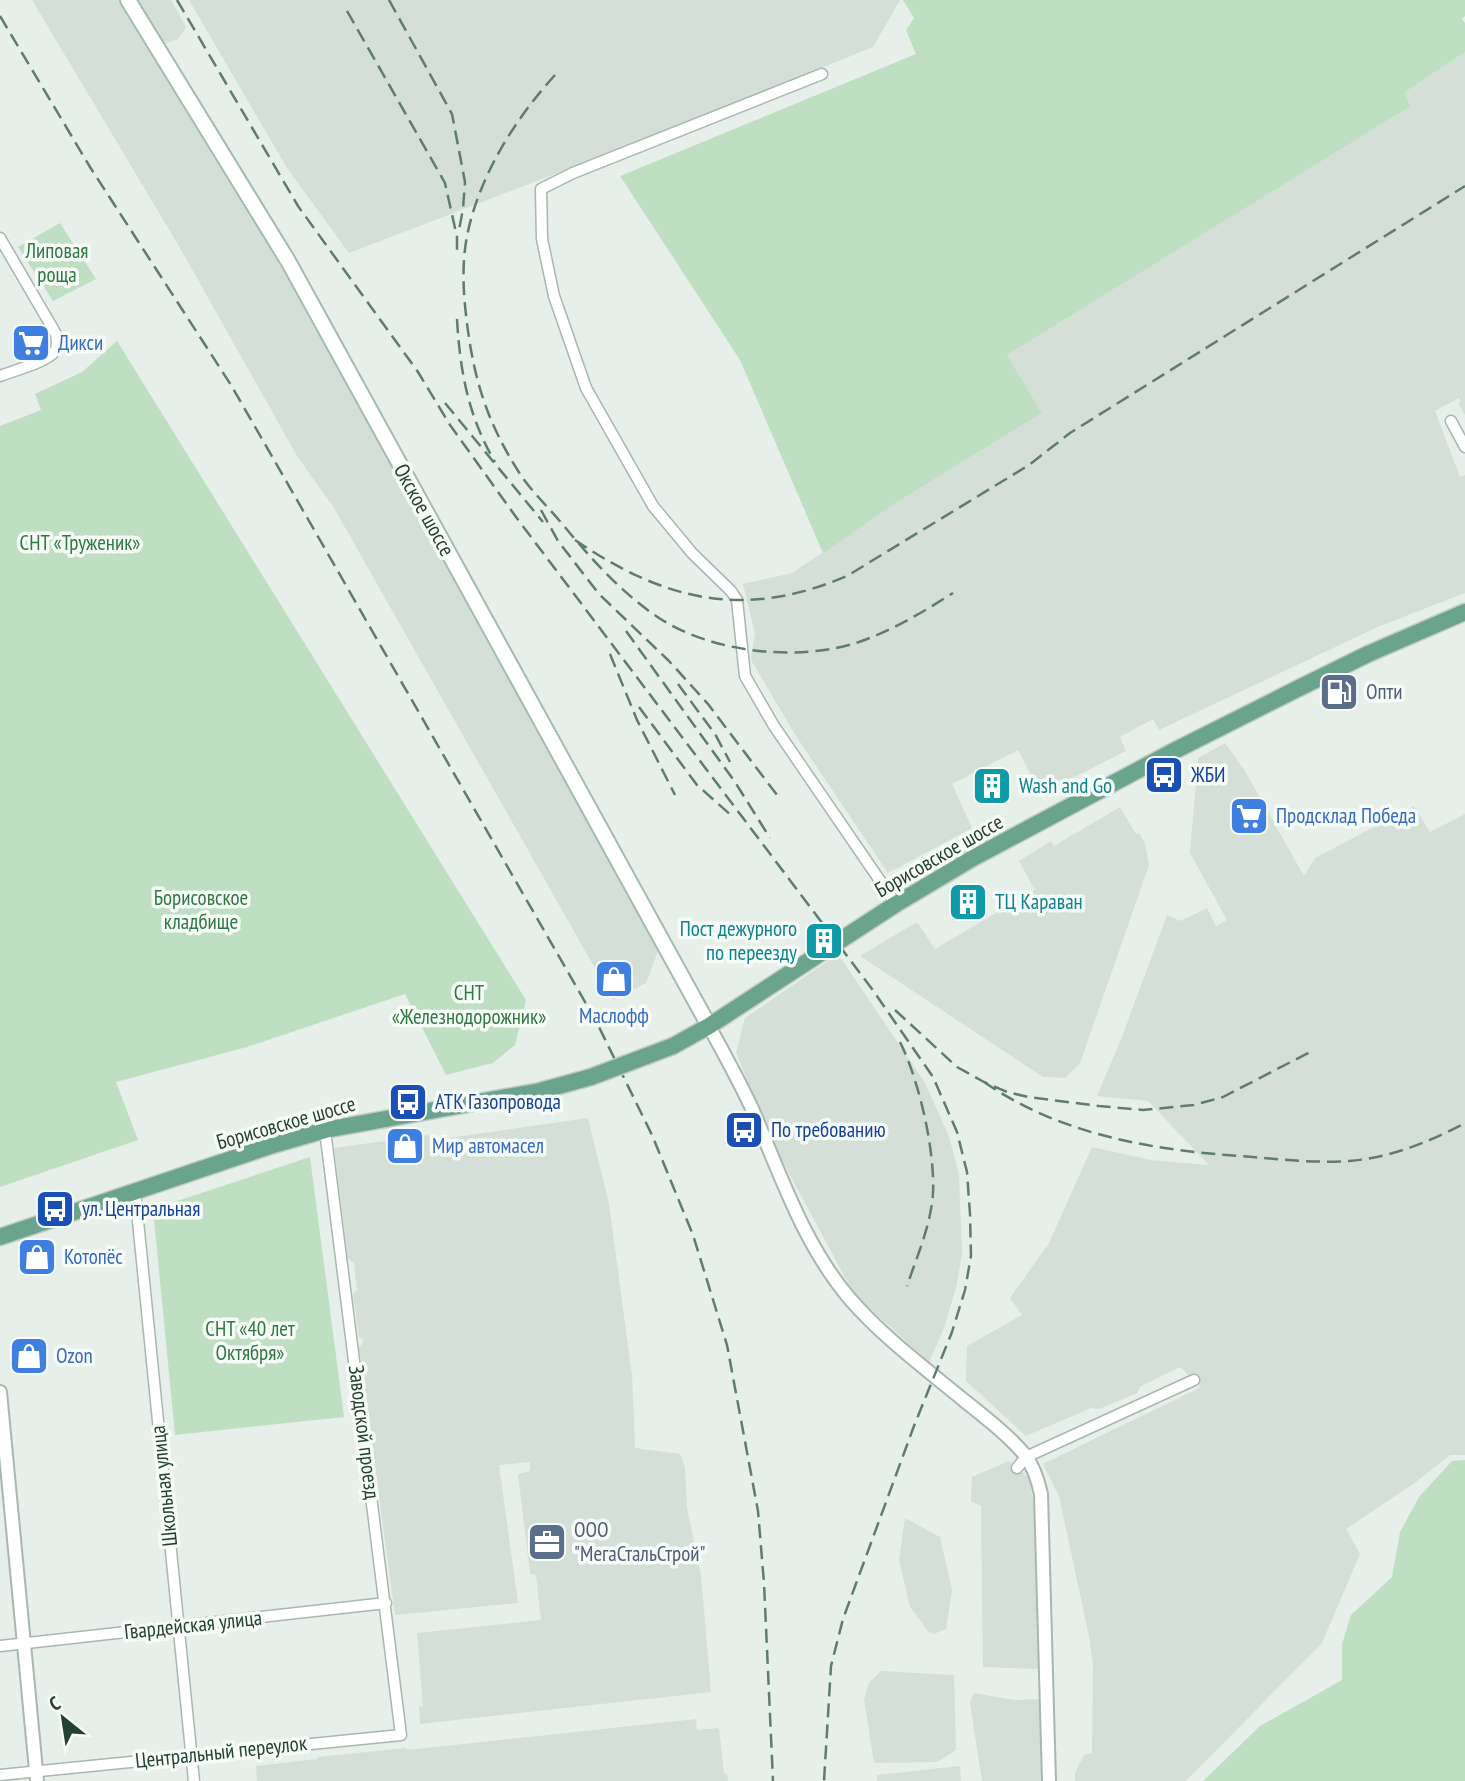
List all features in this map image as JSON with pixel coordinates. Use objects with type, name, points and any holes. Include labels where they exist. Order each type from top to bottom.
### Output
[{"type":"main road","name":"Окское шоссе","points":[[128,0],[288,261],[709,1026]]},
{"type":"main road","name":"Борисовское шоссе","points":[[0,1237],[325,1130],[540,1091],[591,1077],[673,1046],[709,1026],[896,904],[973,858],[1172,752],[1368,654],[1465,612]]},
{"type":"street","points":[[822,74],[573,173],[541,189],[542,239],[554,296],[586,388],[607,429],[653,506],[692,553],[737,600],[745,676],[774,726],[896,904]]},
{"type":"street","points":[[0,238],[56,334],[58,342],[56,351],[48,357],[0,376]]},
{"type":"street","points":[[1451,421],[1465,447]]},
{"type":"street","points":[[709,1026],[740,1082],[799,1219],[835,1279],[851,1301],[893,1342],[1000,1430],[1026,1457],[1038,1480],[1041,1494],[1049,1781]]},
{"type":"street","name":"Заводской проезд","points":[[325,1130],[401,1735]]},
{"type":"street","name":"Школьная улица","points":[[135,1191],[194,1781]]},
{"type":"street","points":[[1017,1468],[1026,1457],[1194,1380]]},
{"type":"street","points":[[0,1392],[36,1776]]},
{"type":"street","name":"Гвардейская улица","points":[[0,1646],[386,1603]]},
{"type":"street","name":"Центральный переулок","points":[[0,1775],[36,1776],[191,1755],[401,1735]]},
{"type":"shaded area","points":[[32,0],[118,0],[276,258],[659,949],[646,983],[613,1000],[334,508],[297,456],[180,248]]},
{"type":"shaded area","points":[[137,0],[171,0],[186,27],[178,39],[163,44]]},
{"type":"shaded area","points":[[189,0],[900,0],[873,47],[607,154],[349,253],[287,168]]},
{"type":"shaded area","points":[[1465,52],[1465,415],[1458,403],[1461,401],[1459,398],[1435,411],[1460,477],[1465,475],[1465,593],[1380,626],[1159,730],[1153,719],[1120,737],[1126,751],[1041,794],[1018,750],[952,784],[972,828],[888,873],[796,736],[751,660],[755,633],[743,584],[792,573],[899,501],[1042,413],[1007,355],[1411,106],[1404,93]]},
{"type":"shaded area","points":[[1225,743],[1245,771],[1304,876],[1315,858],[1414,806],[1430,832],[1465,814],[1465,1455],[1450,1455],[1416,1482],[1346,1529],[1360,1554],[1322,1643],[1186,1781],[1075,1781],[1075,1773],[1084,1755],[1092,1753],[1093,1666],[1059,1496],[1043,1464],[1201,1387],[1180,1367],[1141,1386],[1137,1393],[1099,1409],[1091,1408],[1026,1436],[966,1381],[967,1346],[1022,1315],[1010,1298],[1049,1243],[1092,1147],[1151,1160],[1209,1165],[1148,1101],[1097,1096],[1167,915],[1181,921],[1207,908],[1216,926],[1227,920],[1190,853],[1198,758]]},
{"type":"shaded area","points":[[1120,807],[1145,844],[1149,865],[1080,1063],[1065,1078],[1043,1077],[860,956],[917,922],[935,949],[1035,890],[1019,861],[1051,841],[1054,846]]},
{"type":"shaded area","points":[[838,954],[925,1083],[949,1136],[959,1175],[962,1254],[956,1288],[944,1328],[929,1362],[854,1294],[777,1151],[736,1053],[745,1018]]},
{"type":"shaded area","points":[[588,1118],[609,1204],[632,1375],[635,1448],[680,1454],[685,1467],[687,1508],[701,1575],[711,1692],[420,1724],[419,1707],[423,1706],[417,1633],[541,1620],[536,1575],[530,1574],[518,1474],[530,1471],[530,1462],[499,1465],[518,1603],[395,1615],[359,1348],[363,1339],[359,1337],[353,1294],[357,1290],[354,1263],[348,1259],[334,1148],[428,1135],[435,1140]]},
{"type":"shaded area","points":[[1009,1461],[1029,1478],[1036,1514],[1039,1669],[983,1667],[981,1506],[971,1501],[972,1477]]},
{"type":"shaded area","points":[[905,1518],[940,1537],[952,1590],[946,1629],[934,1634],[928,1631],[910,1607],[899,1560]]},
{"type":"shaded area","points":[[881,1671],[954,1675],[956,1750],[937,1762],[874,1763],[864,1699],[869,1683]]},
{"type":"shaded area","points":[[974,1693],[1014,1700],[1039,1699],[1042,1781],[982,1781],[970,1703]]},
{"type":"shaded area","points":[[696,1719],[697,1730],[719,1728],[724,1773],[727,1774],[728,1781],[257,1781],[256,1766],[318,1757]]},
{"type":"shaded area","points":[[960,1766],[961,1781],[877,1781],[877,1775]]},
{"type":"green space","points":[[903,0],[1465,0],[1465,16],[1462,19],[1465,23],[1465,52],[1404,93],[1411,106],[1007,355],[1042,413],[899,501],[823,553],[740,360],[620,176],[916,54],[906,30],[914,18]]},
{"type":"green space","name":"Липовая роща","points":[[60,223],[96,279],[53,301],[18,247]]},
{"type":"green space","points":[[117,341],[526,1000],[515,1045],[493,1063],[446,1075],[405,994],[247,1047],[116,1082],[138,1140],[0,1187],[0,426],[41,410],[35,394],[82,372]]},
{"type":"green space","name":"СНТ «40 лет Октября»","points":[[310,1157],[344,1417],[175,1435],[153,1209]]},
{"type":"green space","points":[[1465,1460],[1465,1781],[1203,1781],[1260,1726],[1342,1680],[1342,1644],[1351,1615],[1392,1577],[1400,1532],[1419,1497],[1452,1461]]},
{"type":"railway","points":[[177,0],[298,206],[418,372],[450,425],[516,517],[872,989],[933,1077],[957,1132],[967,1172],[970,1214],[971,1256],[965,1290],[952,1332],[914,1426],[843,1619],[831,1666],[824,1781]]},
{"type":"railway","points":[[389,0],[452,114],[465,182],[459,230]]},
{"type":"railway","points":[[347,11],[445,183],[457,237],[457,252]]},
{"type":"railway","points":[[0,16],[90,167],[231,385],[596,1021],[652,1135],[693,1235],[727,1345],[758,1511],[773,1781]]},
{"type":"railway","points":[[555,75],[526,110],[500,150],[480,192],[464,256],[466,315],[477,379],[498,436],[525,481],[597,564],[633,598],[659,618],[681,630],[730,646],[783,652],[835,648],[884,632],[953,593]]},
{"type":"railway","points":[[575,540],[641,578],[673,590],[706,597],[739,600],[774,598],[809,590],[847,576],[1029,465],[1070,433],[1465,186]]},
{"type":"railway","points":[[457,319],[460,357],[467,393],[478,428],[495,462]]},
{"type":"railway","points":[[445,403],[543,522]]},
{"type":"railway","points":[[541,510],[558,541],[599,594],[669,661],[708,704],[777,795]]},
{"type":"railway","points":[[626,631],[735,782],[770,838]]},
{"type":"railway","points":[[610,654],[637,720],[675,795]]},
{"type":"railway","points":[[678,684],[715,734],[730,762]]},
{"type":"railway","points":[[639,707],[697,785],[733,817]]},
{"type":"railway","points":[[895,1010],[957,1067],[984,1082],[1028,1097],[1099,1106],[1143,1110],[1194,1105],[1223,1097],[1312,1051]]},
{"type":"railway","points":[[900,1042],[924,1116],[933,1176],[930,1217],[907,1286]]},
{"type":"railway","points":[[984,1082],[1015,1101],[1079,1128],[1147,1145],[1217,1154],[1337,1162],[1364,1159],[1409,1148],[1465,1123]]},
{"type":"place","name":"Дикси","points":[[31,343]]},
{"type":"place","name":"Опти","points":[[1339,692]]},
{"type":"place","name":"ЖБИ","points":[[1164,775]]},
{"type":"place","name":"Wash and Go","points":[[992,786]]},
{"type":"place","name":"Продсклад Победа","points":[[1249,816]]},
{"type":"place","name":"ТЦ Караван","points":[[968,902]]},
{"type":"place","name":"Пост дежурного по переезду","points":[[824,941]]},
{"type":"place","name":"Маслофф","points":[[614,979]]},
{"type":"place","name":"АТК Газопровода","points":[[408,1102]]},
{"type":"place","name":"По требованию","points":[[744,1130]]},
{"type":"place","name":"Мир автомасел","points":[[405,1146]]},
{"type":"place","name":"ул. Центральная","points":[[55,1209]]},
{"type":"place","name":"Котопёс","points":[[37,1257]]},
{"type":"place","name":"Ozon","points":[[29,1356]]},
{"type":"place","name":"ООО \"МегаСтальСтрой\"","points":[[547,1542]]},
{"type":"park label","name":"СНТ «Труженик»","points":[[80,543]]},
{"type":"park label","name":"Борисовское кладбище","points":[[201,910]]},
{"type":"park label","name":"СНТ «Железнодорожник»","points":[[469,1005]]}]
